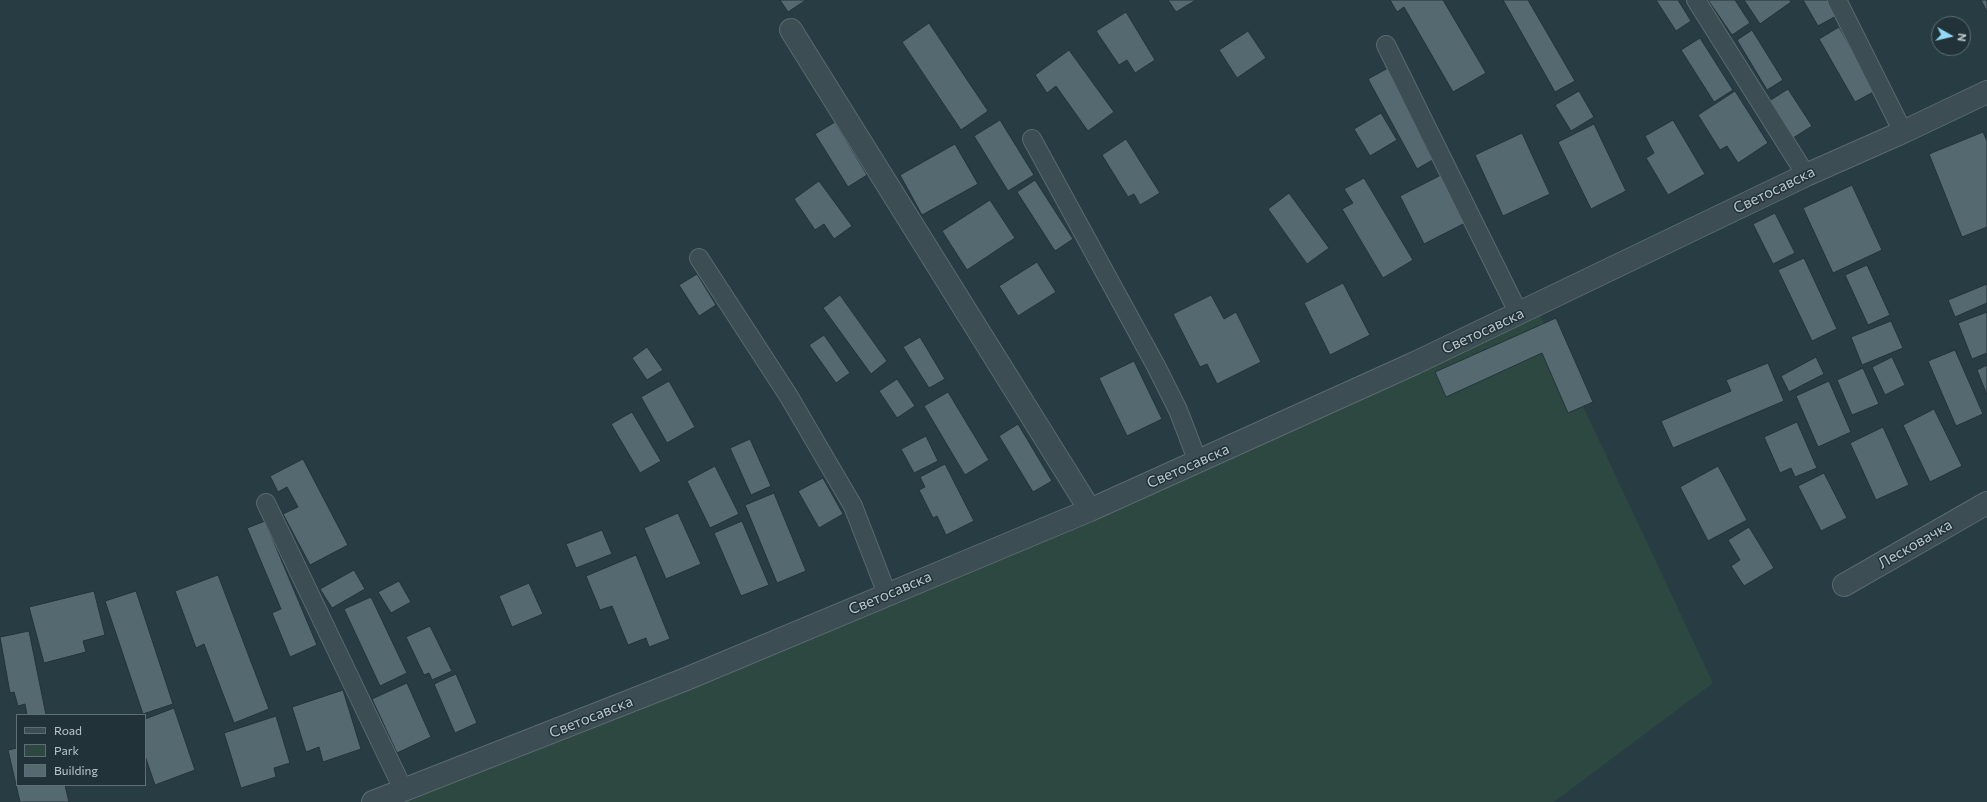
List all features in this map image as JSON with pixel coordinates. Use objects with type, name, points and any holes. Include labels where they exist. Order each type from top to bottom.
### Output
[{"type":"street","points":[[791,30],[1090,510]]},
{"type":"street","name":"Светосавска","points":[[373,802],[686,679],[1090,510],[1198,462],[1519,314],[1806,175],[1903,132],[1987,92]]},
{"type":"street","name":"Лесковачка","points":[[1844,585],[1987,503]]},
{"type":"lane","points":[[1696,0],[1806,175]]},
{"type":"lane","points":[[1837,0],[1903,132]]},
{"type":"lane","points":[[1386,45],[1519,314]]},
{"type":"lane","points":[[1032,138],[1156,366],[1178,410],[1198,462]]},
{"type":"lane","points":[[699,258],[788,395],[853,506],[887,594]]},
{"type":"lane","points":[[266,503],[404,790]]},
{"type":"green space","points":[[1536,306],[1713,683],[1554,802],[372,802],[1415,363]]},
{"type":"building","points":[[780,0],[806,0],[788,12]]},
{"type":"building","points":[[1168,0],[1196,0],[1176,12]]},
{"type":"building","points":[[1390,0],[1443,0],[1486,73],[1453,92],[1404,7],[1397,12]]},
{"type":"building","points":[[1503,0],[1528,0],[1575,81],[1555,92]]},
{"type":"building","points":[[1656,0],[1678,0],[1691,21],[1676,31]]},
{"type":"building","points":[[1708,0],[1735,0],[1750,23],[1732,35]]},
{"type":"building","points":[[1744,0],[1790,0],[1791,2],[1760,24]]},
{"type":"building","points":[[1803,0],[1829,0],[1838,15],[1818,26]]},
{"type":"building","points":[[1981,0],[1987,0],[1987,12]]},
{"type":"building","points":[[1126,12],[1155,60],[1135,73],[1127,60],[1119,65],[1096,31]]},
{"type":"building","points":[[929,23],[988,111],[961,130],[902,42]]},
{"type":"building","points":[[1839,27],[1875,91],[1855,102],[1819,39]]},
{"type":"building","points":[[1752,30],[1783,80],[1767,90],[1737,40]]},
{"type":"building","points":[[1248,31],[1266,58],[1237,78],[1219,50]]},
{"type":"building","points":[[1700,38],[1733,90],[1714,102],[1681,50]]},
{"type":"building","points":[[1069,50],[1114,112],[1088,131],[1056,86],[1047,93],[1035,75]]},
{"type":"building","points":[[1388,68],[1436,158],[1417,169],[1368,79]]},
{"type":"building","points":[[1788,89],[1812,126],[1793,138],[1769,101]]},
{"type":"building","points":[[1579,91],[1594,117],[1571,131],[1555,105]]},
{"type":"building","points":[[1735,91],[1768,143],[1738,163],[1727,146],[1720,150],[1698,115]]},
{"type":"building","points":[[1381,113],[1397,140],[1370,156],[1354,129]]},
{"type":"building","points":[[1000,120],[1034,175],[1008,191],[974,136]]},
{"type":"building","points":[[1673,120],[1705,174],[1668,195],[1646,158],[1654,153],[1645,136]]},
{"type":"building","points":[[835,122],[867,175],[848,187],[815,134]]},
{"type":"building","points":[[1594,124],[1626,191],[1591,209],[1558,142]]},
{"type":"building","points":[[1983,132],[1987,141],[1987,227],[1962,237],[1929,154]]},
{"type":"building","points":[[1522,133],[1550,194],[1503,216],[1475,155]]},
{"type":"building","points":[[1126,139],[1160,193],[1140,205],[1134,194],[1128,197],[1102,155]]},
{"type":"building","points":[[955,144],[978,184],[922,215],[900,175]]},
{"type":"building","points":[[1443,174],[1467,222],[1424,244],[1400,196]]},
{"type":"building","points":[[1364,178],[1413,260],[1383,278],[1342,209],[1353,203],[1344,189]]},
{"type":"building","points":[[1035,180],[1073,239],[1055,251],[1017,192]]},
{"type":"building","points":[[819,181],[852,226],[834,239],[824,224],[815,230],[794,199]]},
{"type":"building","points":[[1852,185],[1882,250],[1833,273],[1803,208]]},
{"type":"building","points":[[1289,193],[1329,248],[1307,264],[1268,209]]},
{"type":"building","points":[[990,200],[1015,238],[967,270],[942,231]]},
{"type":"building","points":[[1775,213],[1795,253],[1773,264],[1753,224]]},
{"type":"building","points":[[1804,258],[1837,329],[1812,341],[1778,270]]},
{"type":"building","points":[[1037,262],[1056,292],[1018,316],[999,286]]},
{"type":"building","points":[[1867,265],[1890,315],[1868,325],[1845,275]]},
{"type":"building","points":[[697,274],[716,305],[699,316],[679,285]]},
{"type":"building","points":[[1343,283],[1370,335],[1330,355],[1304,303]]},
{"type":"building","points":[[1987,284],[1987,303],[1955,317],[1948,300]]},
{"type":"building","points":[[840,295],[887,361],[871,374],[823,308]]},
{"type":"building","points":[[1211,295],[1224,319],[1236,312],[1261,362],[1217,384],[1207,364],[1200,367],[1173,314]]},
{"type":"building","points":[[1987,312],[1987,353],[1972,359],[1958,323]]},
{"type":"building","points":[[1556,318],[1593,402],[1568,413],[1542,353],[1446,397],[1435,372]]},
{"type":"building","points":[[1891,321],[1903,348],[1862,365],[1851,337]]},
{"type":"building","points":[[824,335],[850,373],[836,383],[809,345]]},
{"type":"building","points":[[920,337],[945,379],[929,388],[903,347]]},
{"type":"building","points":[[647,347],[663,370],[647,380],[632,358]]},
{"type":"building","points":[[1955,350],[1983,414],[1956,426],[1928,361]]},
{"type":"building","points":[[1816,357],[1824,374],[1789,392],[1781,376]]},
{"type":"building","points":[[1892,357],[1905,385],[1885,395],[1872,367]]},
{"type":"building","points":[[1134,361],[1162,419],[1127,436],[1099,378]]},
{"type":"building","points":[[1768,363],[1784,401],[1673,448],[1661,421],[1731,391],[1726,380]]},
{"type":"building","points":[[1987,365],[1987,395],[1977,370]]},
{"type":"building","points":[[1863,368],[1879,404],[1852,415],[1837,380]]},
{"type":"building","points":[[897,379],[915,406],[897,418],[879,391]]},
{"type":"building","points":[[669,381],[695,427],[667,443],[641,397]]},
{"type":"building","points":[[1829,381],[1851,432],[1818,447],[1796,396]]},
{"type":"building","points":[[948,392],[989,460],[965,475],[924,406]]},
{"type":"building","points":[[1934,409],[1962,466],[1930,482],[1903,425]]},
{"type":"building","points":[[632,412],[661,461],[640,473],[611,424]]},
{"type":"building","points":[[1797,422],[1817,468],[1795,477],[1791,468],[1780,473],[1764,437]]},
{"type":"building","points":[[1018,424],[1052,481],[1033,492],[999,436]]},
{"type":"building","points":[[1883,427],[1909,485],[1876,500],[1850,443]]},
{"type":"building","points":[[926,436],[938,461],[914,473],[901,449]]},
{"type":"building","points":[[750,439],[771,486],[751,495],[730,448]]},
{"type":"building","points":[[303,459],[348,545],[310,565],[283,514],[298,507],[287,487],[278,492],[270,476]]},
{"type":"building","points":[[945,464],[974,521],[946,535],[937,516],[933,518],[919,490],[925,487],[920,477]]},
{"type":"building","points":[[715,466],[739,514],[710,528],[687,481]]},
{"type":"building","points":[[1718,466],[1747,520],[1708,541],[1680,487]]},
{"type":"building","points":[[1824,473],[1847,518],[1821,531],[1798,486]]},
{"type":"building","points":[[823,478],[843,514],[819,528],[798,491]]},
{"type":"building","points":[[774,493],[806,571],[777,583],[745,505]]},
{"type":"building","points":[[678,513],[701,564],[666,579],[644,528]]},
{"type":"building","points":[[265,521],[317,645],[290,657],[272,613],[281,609],[247,528]]},
{"type":"building","points":[[742,521],[769,585],[741,596],[714,533]]},
{"type":"building","points":[[1749,527],[1774,568],[1744,586],[1731,566],[1740,560],[1728,540]]},
{"type":"building","points":[[602,530],[612,554],[576,568],[566,544]]},
{"type":"building","points":[[636,555],[670,639],[649,647],[646,638],[628,645],[612,606],[600,610],[586,576]]},
{"type":"building","points":[[354,570],[365,589],[332,608],[320,589]]},
{"type":"building","points":[[218,575],[269,709],[234,723],[204,644],[196,648],[175,591]]},
{"type":"building","points":[[399,581],[411,602],[391,613],[378,592]]},
{"type":"building","points":[[529,583],[543,614],[512,627],[499,596]]},
{"type":"building","points":[[94,591],[105,635],[83,641],[86,652],[44,663],[29,607]]},
{"type":"building","points":[[136,591],[173,704],[143,714],[105,601]]},
{"type":"building","points":[[371,597],[407,673],[380,686],[344,609]]},
{"type":"building","points":[[430,626],[452,671],[432,680],[429,673],[424,675],[406,637]]},
{"type":"building","points":[[29,631],[46,714],[27,714],[25,704],[18,706],[14,692],[10,693],[0,637]]},
{"type":"building","points":[[456,674],[477,723],[455,733],[434,684]]},
{"type":"building","points":[[407,683],[431,737],[397,753],[372,699]]},
{"type":"building","points":[[343,690],[361,749],[323,762],[319,747],[306,752],[292,707]]},
{"type":"building","points":[[174,708],[195,770],[155,785],[146,759],[146,719]]},
{"type":"building","points":[[276,716],[290,763],[274,768],[276,777],[241,788],[224,733]]},
{"type":"building","points":[[16,748],[16,785],[8,750]]},
{"type":"building","points":[[16,786],[65,786],[69,802],[20,802]]}]
